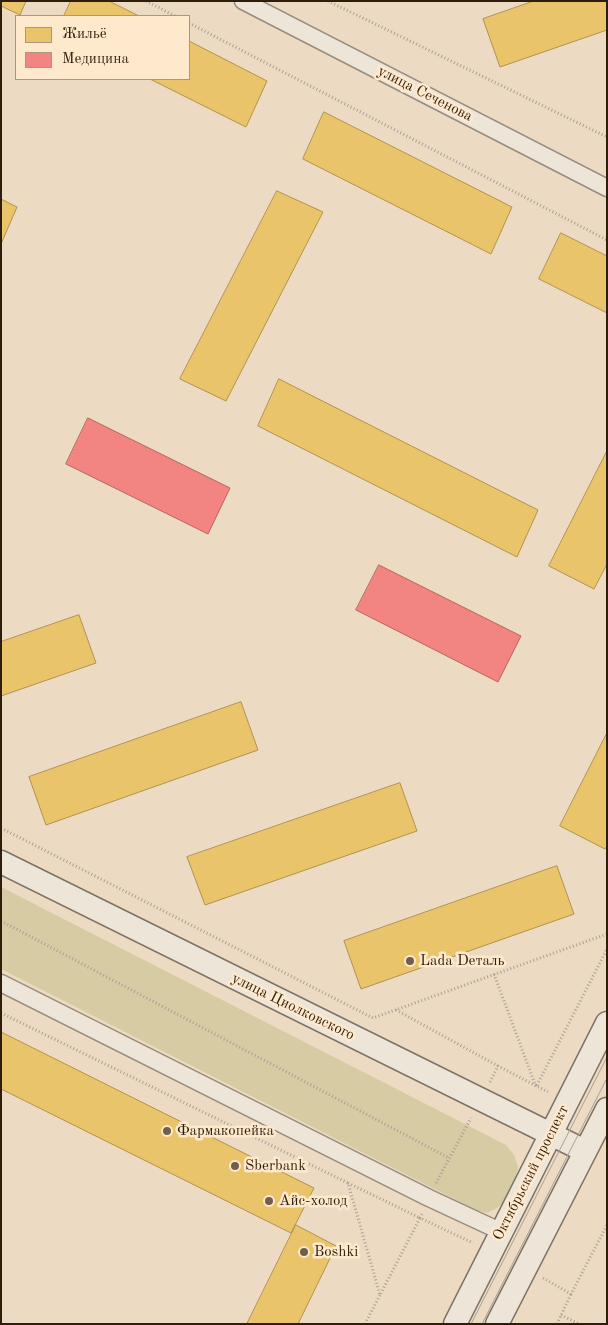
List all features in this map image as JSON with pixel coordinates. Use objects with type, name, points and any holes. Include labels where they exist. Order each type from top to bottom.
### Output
[{"type":"street","name":"улица Сеченова","points":[[243,1],[607,188]]},
{"type":"street","name":"улица Циолковского","points":[[1,862],[585,1152]]},
{"type":"street","points":[[1,983],[429,1198],[502,1232]]},
{"type":"street","name":"Октябрьский проспект","points":[[455,1324],[607,1023]]},
{"type":"street","points":[[497,1324],[607,1108]]},
{"type":"path","points":[[146,1],[173,15]]},
{"type":"path","points":[[328,1],[607,138]]},
{"type":"path","points":[[190,24],[607,240]]},
{"type":"path","points":[[1,828],[373,1018],[607,934]]},
{"type":"path","points":[[1,921],[449,1158]]},
{"type":"path","points":[[494,974],[536,1087],[607,949]]},
{"type":"path","points":[[396,1010],[498,1066]]},
{"type":"path","points":[[1,1013],[420,1218],[365,1324]]},
{"type":"path","points":[[348,1183],[380,1295]]},
{"type":"path","points":[[557,1324],[571,1294]]},
{"type":"path","points":[[561,1315],[579,1324]]},
{"type":"shaded area","points":[[1,887],[506,1145],[514,1155],[518,1167],[503,1203],[487,1213],[474,1209],[1,969]]},
{"type":"building: Жильё","points":[[1,1],[26,1],[20,15],[1,6]]},
{"type":"building: Жильё","points":[[71,1],[109,1],[137,15],[64,15]]},
{"type":"building: Жильё","points":[[534,1],[607,1],[607,30],[500,67],[483,19]]},
{"type":"building: Жильё","points":[[190,42],[267,81],[246,127],[152,80],[190,80]]},
{"type":"building: Жильё","points":[[324,112],[512,207],[491,254],[303,159]]},
{"type":"building: Жильё","points":[[277,191],[323,212],[226,401],[180,379]]},
{"type":"building: Жильё","points":[[1,199],[17,207],[1,244]]},
{"type":"building: Жильё","points":[[561,233],[607,256],[607,313],[539,279]]},
{"type":"building: Жильё","points":[[279,379],[538,510],[517,557],[258,426]]},
{"type":"building: Жильё","points":[[607,451],[607,564],[594,589],[549,566]]},
{"type":"building: Жильё","points":[[79,615],[96,663],[1,696],[1,642]]},
{"type":"building: Жильё","points":[[241,702],[258,750],[46,825],[29,777]]},
{"type":"building: Жильё","points":[[607,733],[607,846],[605,849],[560,826]]},
{"type":"building: Жильё","points":[[400,783],[417,831],[205,905],[187,857]]},
{"type":"building: Жильё","points":[[557,866],[574,914],[361,989],[344,941]]},
{"type":"building: Жильё","points":[[1,1032],[314,1188],[291,1233],[1,1089]]},
{"type":"building: Жильё","points":[[296,1225],[336,1246],[298,1324],[247,1324]]},
{"type":"building: Медицина","points":[[88,418],[230,488],[208,534],[66,464]]},
{"type":"building: Медицина","points":[[379,565],[521,636],[498,682],[356,610]]},
{"type":"tram line","points":[[471,1324],[607,1057]]},
{"type":"tram line","points":[[482,1324],[607,1078]]},
{"type":"place","name":"Lada Dеталь","points":[[410,961]]},
{"type":"place","name":"Фармакопейка","points":[[167,1131]]},
{"type":"place","name":"Sberbank","points":[[235,1166]]},
{"type":"place","name":"Айс-холод","points":[[269,1201]]},
{"type":"place","name":"Boshki","points":[[304,1252]]}]
